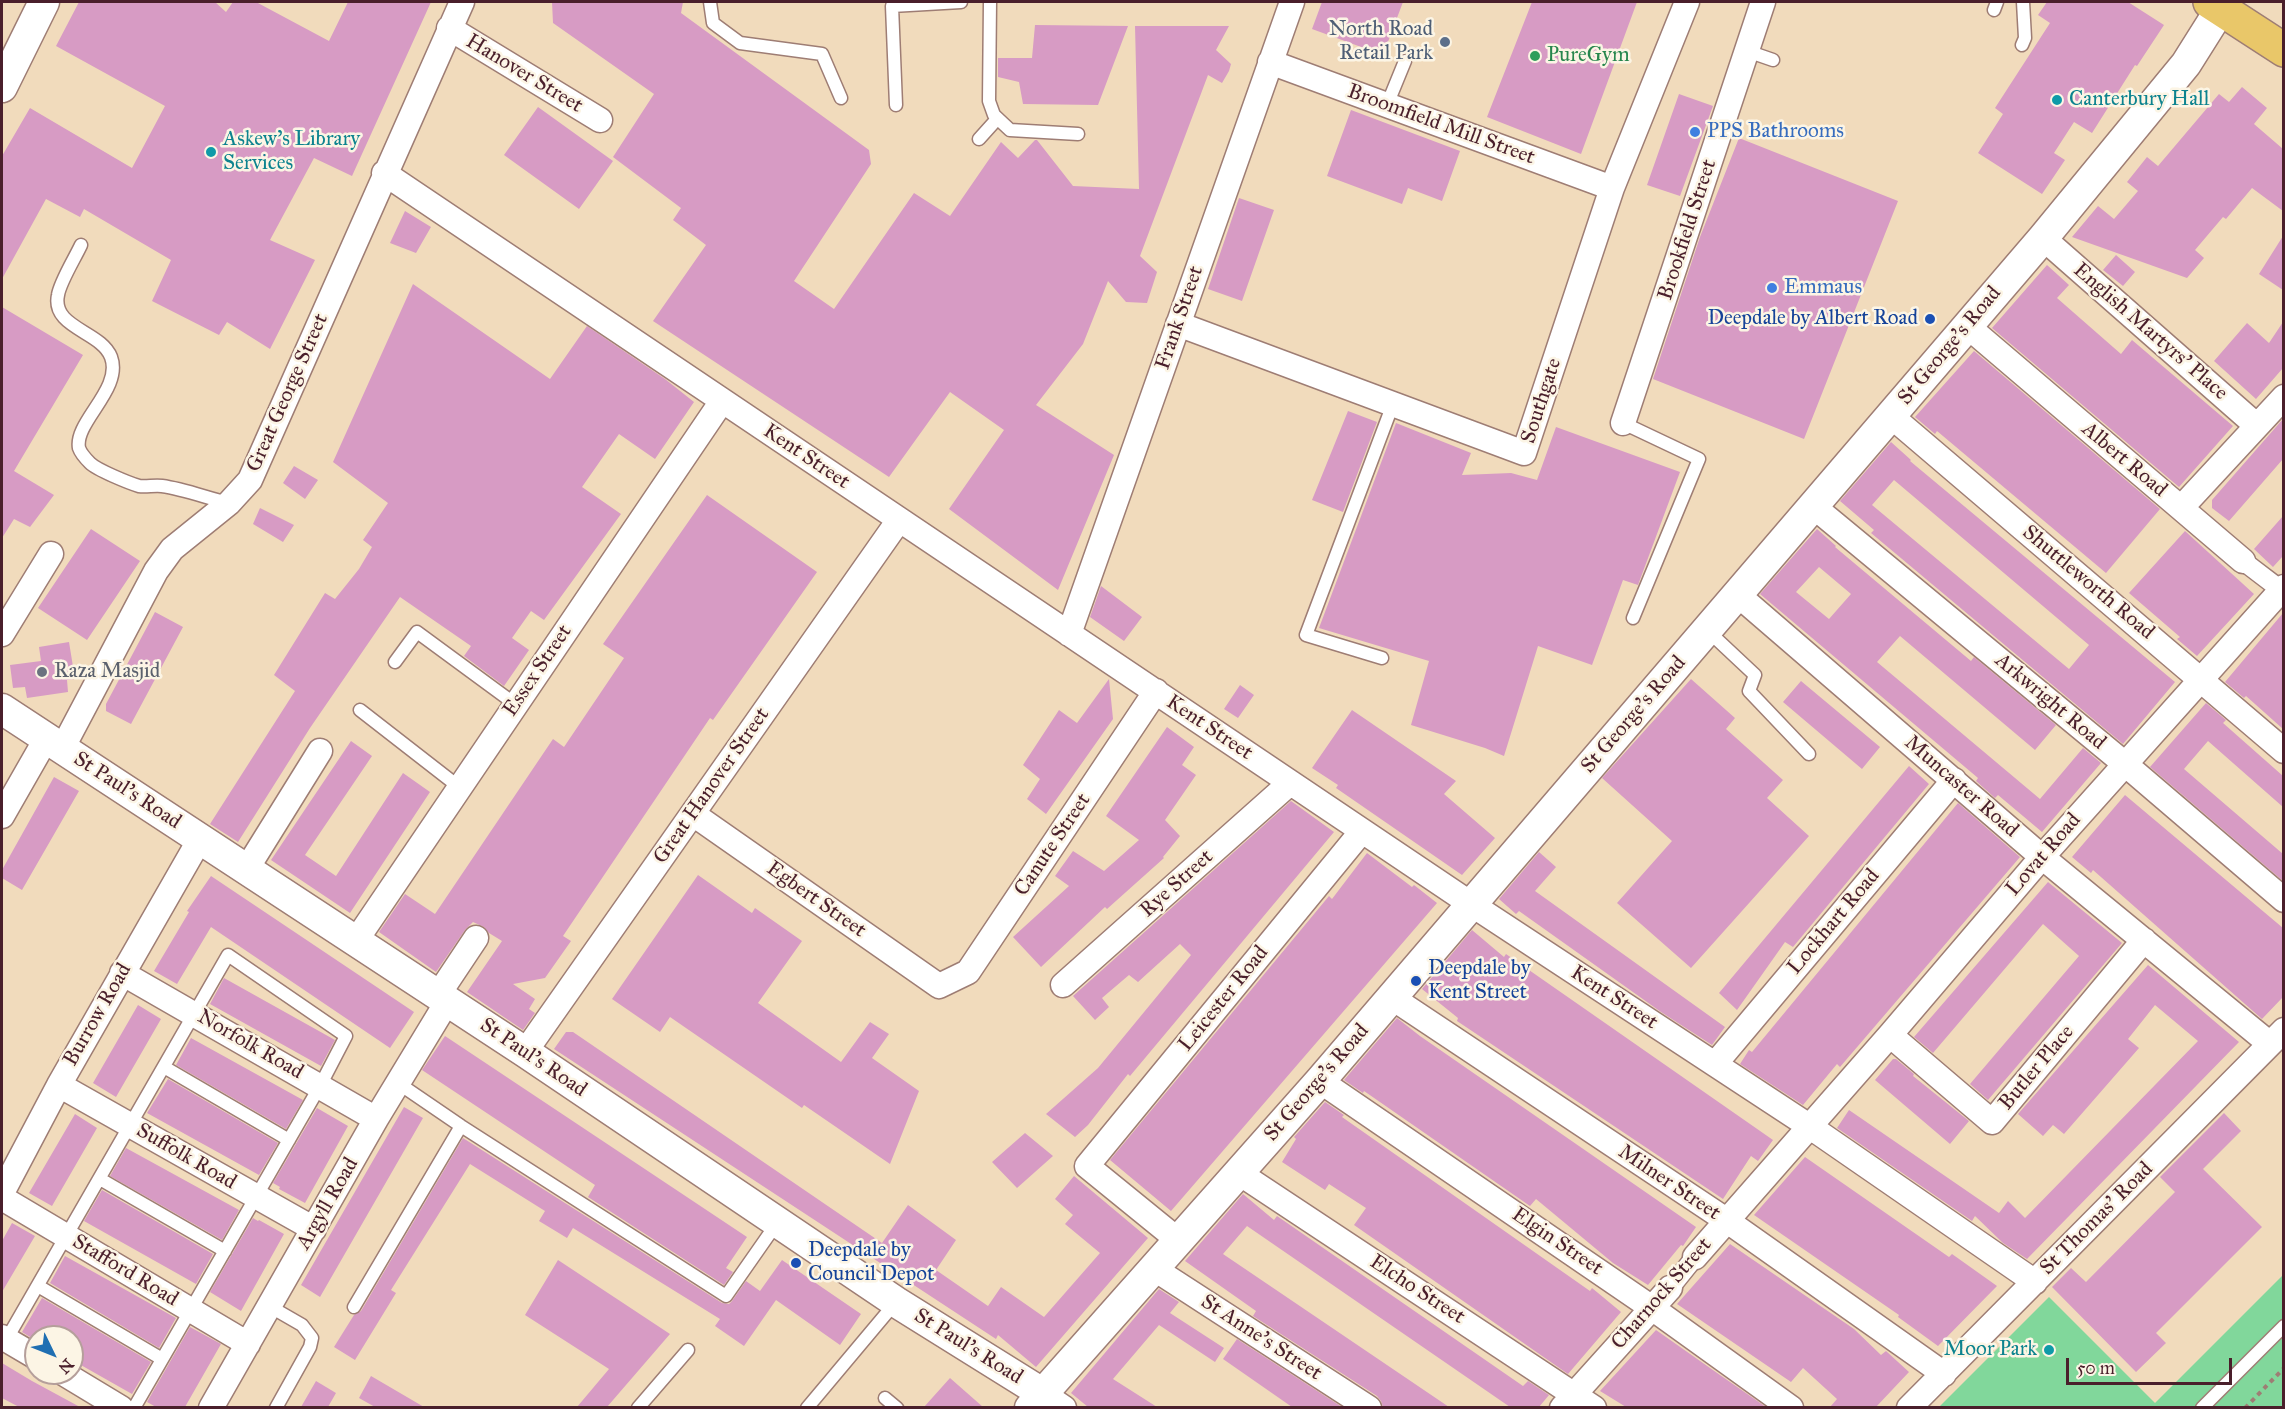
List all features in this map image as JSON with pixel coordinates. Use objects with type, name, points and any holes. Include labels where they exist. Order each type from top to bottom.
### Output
[{"type":"highway","points":[[2219,4],[2282,46]]},
{"type":"street","points":[[2,87],[44,2]]},
{"type":"street","name":"Great George Street","points":[[2,816],[54,744],[165,557],[229,503],[250,480],[384,173],[462,2]]},
{"type":"street","name":"Frank Street","points":[[1070,634],[1292,2]]},
{"type":"street","name":"Southgate","points":[[1178,324],[1524,453],[1612,188],[1687,2]]},
{"type":"street","name":"Brookfield Street","points":[[1623,423],[1763,2]]},
{"type":"street","name":"St George's Road","points":[[1045,1403],[1153,1268],[1320,1081],[1891,416],[1966,325],[2043,238],[2186,64],[2219,4]]},
{"type":"street","name":"Hanover Street","points":[[449,28],[600,120]]},
{"type":"street","name":"Broomfield Mill Street","points":[[1270,62],[1612,188]]},
{"type":"street","name":"Kent Street","points":[[384,173],[1290,783],[1809,1126],[2035,1282]]},
{"type":"street","name":"English Martyrs' Place","points":[[2043,238],[2257,426]]},
{"type":"street","name":"Albert Road","points":[[1966,325],[2243,561],[2282,590]]},
{"type":"street","points":[[2181,508],[2283,397]]},
{"type":"street","name":"Essex Street","points":[[355,942],[722,401]]},
{"type":"street","name":"Shuttleworth Road","points":[[1891,416],[2283,751]]},
{"type":"street","name":"Arkwright Road","points":[[1814,506],[2125,764],[2283,900]]},
{"type":"street","name":"Great Hanover Street","points":[[525,1052],[899,520]]},
{"type":"street","points":[[2,634],[51,554]]},
{"type":"street","name":"Lovat Road","points":[[1809,1126],[2042,857],[2282,590]]},
{"type":"street","name":"Muncaster Road","points":[[1738,595],[2042,857],[2144,940],[2277,1037]]},
{"type":"street","name":"Canute Street","points":[[939,986],[968,972],[1156,691]]},
{"type":"street","name":"St Paul's Road","points":[[2,709],[525,1052],[1045,1403]]},
{"type":"street","points":[[246,870],[320,751]]},
{"type":"street","name":"Lockhart Road","points":[[1715,1064],[1954,780]]},
{"type":"street","name":"Rye Street","points":[[1063,985],[1290,783]]},
{"type":"street","name":"Egbert Street","points":[[693,814],[939,986]]},
{"type":"street","name":"Leicester Road","points":[[1178,1240],[1087,1166],[1362,831]]},
{"type":"street","name":"Burrow Road","points":[[2,1196],[59,1085],[122,973],[191,833]]},
{"type":"street","name":"Argyll Road","points":[[211,1407],[398,1083],[476,939]]},
{"type":"street","name":"Butler Place","points":[[1890,1035],[1992,1122],[2144,940]]},
{"type":"street","name":"Norfolk Road","points":[[122,973],[376,1119]]},
{"type":"street","name":"Milner Street","points":[[1391,997],[1726,1220],[1944,1374]]},
{"type":"street","name":"St Thomas' Road","points":[[1909,1407],[2277,1037]]},
{"type":"street","name":"Elgin Street","points":[[1320,1081],[1652,1308],[1791,1407]]},
{"type":"street","name":"Suffolk Road","points":[[59,1085],[314,1229]]},
{"type":"street","name":"Charnock Street","points":[[1568,1401],[1670,1288],[1809,1126]]},
{"type":"street","name":"Elcho Street","points":[[1239,1173],[1568,1401],[1594,1407]]},
{"type":"street","name":"Stafford Road","points":[[2,1196],[66,1237],[248,1344]]},
{"type":"street","name":"St Anne's Street","points":[[1153,1268],[1369,1407]]},
{"type":"street","points":[[3,1342],[24,1352]]},
{"type":"street","points":[[83,1385],[121,1407]]},
{"type":"lane","points":[[710,2],[713,22],[740,43],[822,54],[841,98]]},
{"type":"lane","points":[[896,105],[892,6],[961,2]]},
{"type":"lane","points":[[990,2],[989,101],[998,119],[1010,130],[1078,134]]},
{"type":"lane","points":[[2022,45],[2025,38],[2023,2]]},
{"type":"lane","points":[[1747,51],[1773,60]]},
{"type":"lane","points":[[1387,105],[1405,61]]},
{"type":"lane","points":[[979,139],[998,119]]},
{"type":"lane","points":[[81,245],[58,295],[59,307],[63,317],[97,338],[110,353],[113,372],[110,383],[80,437],[79,448],[83,456],[93,466],[140,486],[162,486],[229,503]]},
{"type":"lane","points":[[1382,658],[1306,634],[1394,404]]},
{"type":"lane","points":[[1623,423],[1700,459],[1633,618]]},
{"type":"lane","points":[[1707,630],[1755,675],[1749,691],[1809,754]]},
{"type":"lane","points":[[395,662],[417,632],[515,704]]},
{"type":"lane","points":[[360,710],[459,788]]},
{"type":"lane","points":[[3,1342],[38,1286],[228,955],[346,1035],[320,1086],[134,1407]]},
{"type":"lane","points":[[164,1067],[289,1140]]},
{"type":"lane","points":[[398,1083],[726,1296],[777,1224]]},
{"type":"lane","points":[[354,1307],[461,1126]]},
{"type":"lane","points":[[100,1179],[225,1251]]},
{"type":"lane","points":[[38,1286],[162,1359]]},
{"type":"lane","points":[[807,1407],[896,1302]]},
{"type":"lane","points":[[269,1306],[302,1325],[312,1338],[310,1347],[276,1407]]},
{"type":"lane","points":[[2202,1407],[2283,1326]]},
{"type":"lane","points":[[638,1407],[688,1350]]},
{"type":"lane","points":[[885,1398],[897,1407]]},
{"type":"path","points":[[2245,1407],[2283,1368]]},
{"type":"green space","name":"Moor Park","points":[[2283,1275],[2283,1407],[1938,1408],[2049,1297],[2155,1403]]},
{"type":"building","points":[[79,2],[215,2],[226,12],[233,2],[256,2],[329,41],[348,2],[431,2],[352,176],[314,158],[270,240],[315,260],[270,349],[227,322],[219,335],[152,301],[171,260],[84,209],[80,217],[46,199],[2,279],[2,156],[30,108],[132,168],[165,106],[56,46]]},
{"type":"building","points":[[552,2],[683,2],[681,13],[869,150],[871,164],[794,281],[834,309],[914,193],[950,216],[1001,142],[1018,158],[1037,140],[1073,186],[1139,189],[1135,26],[1229,26],[1216,50],[1231,64],[1229,71],[1222,83],[1208,75],[1140,256],[1157,272],[1147,303],[1126,302],[1108,281],[1083,344],[1036,405],[1114,455],[1058,590],[949,509],[1004,430],[950,392],[889,477],[653,321],[706,245],[673,220],[681,208],[613,157],[654,94],[553,23]]},
{"type":"building","points":[[1322,2],[1403,2],[1383,55],[1312,29]]},
{"type":"building","points":[[1532,2],[1637,2],[1581,154],[1487,117]]},
{"type":"building","name":"Canterbury Hall","points":[[2047,2],[2128,2],[2164,25],[2137,66],[2135,65],[2092,133],[2074,122],[2054,153],[2065,160],[2042,194],[1978,153],[2003,114],[1995,108],[2050,23],[2038,15]]},
{"type":"building","points":[[1035,25],[1128,26],[1098,105],[1023,104],[1019,82],[998,77],[998,58],[1032,58]]},
{"type":"building","points":[[2242,87],[2267,108],[2254,124],[2283,149],[2283,211],[2252,188],[2226,219],[2223,217],[2195,250],[2204,258],[2187,278],[2072,237],[2098,206],[2114,219],[2138,191],[2127,182],[2147,157],[2158,166],[2219,94],[2229,102]]},
{"type":"building","points":[[1679,94],[1713,106],[1680,196],[1647,185]]},
{"type":"building","points":[[538,107],[613,161],[579,209],[504,155]]},
{"type":"building","points":[[1351,110],[1460,151],[1442,201],[1408,188],[1402,204],[1327,176]]},
{"type":"building","name":"Emmaus","points":[[1739,138],[1898,201],[1804,439],[1653,379],[1700,237]]},
{"type":"building","points":[[1239,198],[1274,210],[1242,301],[1208,289]]},
{"type":"building","points":[[405,211],[431,227],[416,253],[390,243]]},
{"type":"building","points":[[2283,236],[2283,290],[2259,274]]},
{"type":"building","points":[[2116,255],[2135,272],[2123,286],[2103,270]]},
{"type":"building","points":[[2047,265],[2069,285],[2057,298],[2121,354],[2132,340],[2233,426],[2179,487],[1992,328]]},
{"type":"building","points":[[413,284],[550,379],[587,326],[665,379],[694,402],[655,459],[619,434],[582,487],[621,514],[544,620],[531,611],[512,638],[529,650],[504,686],[464,656],[471,646],[400,597],[310,728],[238,842],[210,824],[295,691],[274,675],[325,593],[335,599],[359,569],[372,547],[363,540],[388,503],[333,462]]},
{"type":"building","points":[[2,307],[83,355],[14,471],[54,495],[30,527],[14,519],[2,538]]},
{"type":"building","points":[[2283,322],[2283,368],[2256,399],[2214,361],[2247,323],[2269,343]]},
{"type":"building","points":[[1974,351],[2160,509],[2106,573],[1937,431],[1935,434],[1915,417]]},
{"type":"building","points":[[1348,411],[1377,422],[1343,512],[1312,500]]},
{"type":"building","points":[[2283,419],[2283,459],[2229,521],[2212,508],[2212,500]]},
{"type":"building","points":[[1396,423],[1471,453],[1462,475],[1511,473],[1537,480],[1556,427],[1680,472],[1638,585],[1623,580],[1592,665],[1538,646],[1504,756],[1411,725],[1429,661],[1319,628]]},
{"type":"building","points":[[1891,442],[1910,461],[2175,682],[2123,744],[1871,533],[1874,530],[1840,501]],"holes":[[[1894,480],[2089,645],[2069,669],[1872,505]]]},
{"type":"building","points":[[294,466],[318,480],[305,499],[283,483]]},
{"type":"building","points":[[707,495],[817,572],[713,720],[710,718],[563,936],[571,941],[545,978],[513,984],[535,999],[529,1009],[535,1013],[523,1030],[467,992],[502,941],[484,927],[473,922],[436,972],[379,932],[405,894],[435,914],[553,739],[564,747],[624,658],[603,644]]},
{"type":"building","points":[[260,508],[294,525],[283,542],[253,524]]},
{"type":"building","points":[[2283,516],[2283,556],[2273,567],[2254,549]]},
{"type":"building","points":[[91,529],[140,561],[87,640],[38,608]]},
{"type":"building","points":[[1817,529],[1835,547],[1971,661],[1974,657],[2056,725],[2035,750],[1900,636],[1877,662],[2040,799],[2083,748],[2101,763],[2042,832],[1998,795],[1995,798],[1976,781],[1978,778],[1760,594]],"holes":[[[1819,567],[1851,594],[1829,619],[1796,592]]]},
{"type":"building","points":[[2185,531],[2254,594],[2197,656],[2177,639],[2180,637],[2129,593]]},
{"type":"building","points":[[1101,586],[1142,617],[1124,641],[1090,617]]},
{"type":"building","points":[[155,612],[183,627],[131,724],[106,711],[106,704]]},
{"type":"building","points":[[2283,613],[2283,729],[2246,696],[2244,698],[2225,682]]},
{"type":"building","name":"Raza Masjid","points":[[69,642],[75,679],[67,680],[68,692],[27,698],[25,687],[13,688],[10,665],[41,661],[39,647]]},
{"type":"building","points":[[1109,679],[1113,719],[1046,814],[1027,799],[1040,779],[1023,765],[1059,710],[1077,723]]},
{"type":"building","points":[[1691,679],[1735,718],[1726,729],[1783,780],[1767,798],[1809,836],[1691,968],[1617,903],[1672,841],[1602,778]]},
{"type":"building","points":[[1801,681],[1880,747],[1862,769],[1783,702]]},
{"type":"building","points":[[1240,685],[1254,695],[1238,718],[1224,709]]},
{"type":"building","points":[[2206,703],[2226,720],[2223,723],[2283,776],[2283,807],[2208,741],[2184,769],[2283,854],[2283,881],[2150,767]]},
{"type":"building","points":[[1352,710],[1456,781],[1444,794],[1495,838],[1462,875],[1336,788],[1338,785],[1312,768]]},
{"type":"building","points":[[1167,727],[1194,747],[1182,765],[1196,775],[1165,820],[1180,836],[1164,858],[1107,909],[1105,907],[1041,967],[1013,937],[1069,886],[1055,876],[1073,851],[1104,871],[1139,840],[1106,816]]},
{"type":"building","points":[[351,741],[372,756],[305,855],[336,876],[403,773],[430,792],[350,913],[271,860]]},
{"type":"building","points":[[1909,766],[1929,784],[1793,947],[1785,942],[1737,1010],[1719,993]]},
{"type":"building","points":[[54,777],[79,791],[22,890],[2,878],[2,870]]},
{"type":"building","points":[[2125,795],[2283,928],[2283,997],[2262,1019],[2093,870],[2091,873],[2072,857]]},
{"type":"building","points":[[1291,801],[1334,832],[1130,1076],[1128,1074],[1088,1125],[1075,1137],[1046,1114],[1098,1068],[1191,955],[1180,944],[1138,982],[1129,975],[1102,998],[1109,1007],[1095,1020],[1073,996]]},
{"type":"building","points":[[1958,803],[2020,857],[1840,1067],[1837,1064],[1803,1105],[1740,1064],[1749,1050],[1752,1052]]},
{"type":"building","points":[[1539,852],[1556,867],[1535,891],[1725,1027],[1712,1045],[1661,1012],[1519,911],[1516,914],[1499,899]]},
{"type":"building","points":[[1367,853],[1437,903],[1171,1211],[1110,1160],[1329,896],[1332,899]]},
{"type":"building","points":[[698,875],[752,913],[755,908],[802,941],[758,1003],[841,1062],[870,1022],[889,1034],[872,1058],[919,1091],[890,1164],[804,1105],[802,1108],[670,1017],[660,1032],[612,999]]},
{"type":"building","points":[[211,876],[414,1012],[390,1048],[211,927],[177,984],[154,971],[189,912],[187,911]]},
{"type":"building","points":[[2048,882],[2122,943],[1988,1100],[1970,1084],[2079,956],[2043,924],[1933,1053],[1914,1037]]},
{"type":"building","points":[[1472,930],[1504,957],[1506,954],[1773,1140],[1758,1161],[1751,1156],[1723,1199],[1457,1021],[1458,1018],[1422,989]]},
{"type":"building","points":[[2148,965],[2239,1042],[2027,1259],[2003,1243],[1975,1216],[1972,1221],[1837,1128],[1849,1110],[1999,1213],[2008,1201],[2025,1218],[2198,1041],[2155,1005],[2128,1039],[2139,1048],[2064,1134],[2053,1125],[2043,1136],[2018,1114]]},
{"type":"building","points":[[224,978],[335,1040],[321,1066],[210,1004]]},
{"type":"building","points":[[138,1005],[161,1019],[116,1097],[93,1083]]},
{"type":"building","points":[[1397,1018],[1696,1227],[1683,1246],[1681,1245],[1648,1285],[1613,1263],[1536,1199],[1530,1206],[1364,1091],[1363,1093],[1344,1080]]},
{"type":"building","points":[[566,1032],[573,1032],[882,1243],[908,1205],[956,1240],[936,1270],[988,1306],[1001,1287],[1044,1317],[1100,1253],[1065,1224],[1073,1215],[1055,1199],[1074,1176],[1148,1238],[1036,1367],[998,1335],[996,1339],[554,1049]]},
{"type":"building","points":[[445,1036],[747,1237],[726,1268],[733,1272],[724,1285],[588,1197],[595,1185],[422,1070]]},
{"type":"building","points":[[191,1038],[303,1100],[286,1129],[176,1065]]},
{"type":"building","points":[[1893,1059],[1896,1059],[1914,1074],[1913,1076],[1969,1121],[1950,1144],[1875,1080]]},
{"type":"building","points":[[168,1079],[278,1143],[259,1175],[147,1113]]},
{"type":"building","points":[[1325,1102],[1344,1115],[1342,1117],[1590,1291],[1592,1288],[1621,1312],[1568,1374],[1354,1225],[1366,1208],[1329,1184],[1325,1190],[1282,1162],[1296,1139],[1294,1137]]},
{"type":"building","points":[[404,1107],[423,1118],[320,1297],[301,1285]]},
{"type":"building","points":[[317,1108],[348,1126],[305,1203],[279,1189],[280,1187],[273,1183]]},
{"type":"building","points":[[2224,1113],[2241,1131],[2203,1169],[2262,1227],[2156,1333],[2166,1343],[2136,1372],[2052,1287],[2071,1268],[2086,1282],[2175,1192],[2160,1177]]},
{"type":"building","points":[[75,1114],[97,1128],[52,1206],[29,1193]]},
{"type":"building","points":[[1025,1133],[1053,1156],[1017,1188],[992,1162]]},
{"type":"building","points":[[463,1138],[722,1303],[729,1304],[746,1281],[760,1291],[782,1260],[861,1314],[840,1345],[776,1300],[744,1346],[715,1326],[720,1319],[573,1228],[567,1238],[539,1221],[545,1211],[470,1164],[391,1290],[396,1293],[355,1360],[334,1347],[354,1315],[361,1311]]},
{"type":"building","points":[[126,1148],[239,1210],[222,1240],[110,1176]]},
{"type":"building","points":[[1805,1157],[1949,1257],[1952,1254],[1997,1286],[1938,1346],[1898,1317],[1899,1315],[1754,1215]]},
{"type":"building","points":[[102,1190],[213,1254],[196,1284],[84,1221]]},
{"type":"building","points":[[1243,1194],[1274,1220],[1277,1216],[1523,1386],[1528,1381],[1549,1395],[1539,1407],[1510,1407],[1247,1226],[1223,1254],[1449,1407],[1383,1407],[1377,1396],[1253,1316],[1256,1311],[1185,1261]]},
{"type":"building","points":[[253,1218],[284,1234],[241,1311],[210,1292]]},
{"type":"building","points":[[12,1223],[35,1236],[2,1292],[2,1241]]},
{"type":"building","points":[[1730,1244],[1854,1329],[1881,1355],[1886,1351],[1909,1372],[1876,1407],[1830,1407],[1837,1399],[1803,1368],[1791,1382],[1677,1304]]},
{"type":"building","points":[[65,1256],[176,1318],[159,1348],[50,1283]]},
{"type":"building","points":[[558,1260],[670,1334],[607,1407],[577,1407],[609,1369],[525,1315]]},
{"type":"building","points":[[1159,1289],[1179,1302],[1170,1313],[1224,1348],[1215,1362],[1159,1325],[1113,1379],[1157,1407],[1088,1407],[1071,1393]]},
{"type":"building","points":[[42,1298],[151,1362],[132,1394],[84,1367],[84,1325],[26,1325]]},
{"type":"building","points":[[190,1327],[221,1344],[185,1407],[156,1407],[147,1402]]},
{"type":"building","points":[[1656,1330],[1766,1407],[1626,1407],[1600,1391]]},
{"type":"building","points":[[1237,1339],[1342,1407],[1292,1407],[1223,1359]]},
{"type":"building","points":[[2,1363],[24,1376],[24,1385],[39,1385],[80,1407],[19,1407],[2,1398]]},
{"type":"building","points":[[371,1376],[424,1407],[375,1407],[359,1398]]},
{"type":"building","points":[[950,1378],[983,1407],[924,1407]]},
{"type":"building","points":[[316,1381],[336,1393],[328,1407],[301,1407]]},
{"type":"place","name":"North Road Retail Park","points":[[1445,42]]},
{"type":"place","name":"PureGym","points":[[1535,56]]},
{"type":"place","name":"Canterbury Hall","points":[[2057,100]]},
{"type":"place","name":"PPS Bathrooms","points":[[1695,132]]},
{"type":"place","name":"Askew's Library Services","points":[[211,152]]},
{"type":"place","name":"Emmaus","points":[[1772,288]]},
{"type":"place","name":"Deepdale by Albert Road","points":[[1930,319]]},
{"type":"place","name":"Raza Masjid","points":[[42,672]]},
{"type":"place","name":"Deepdale by Kent Street","points":[[1416,981]]},
{"type":"place","name":"Deepdale by Council Depot","points":[[796,1263]]},
{"type":"place","name":"Moor Park","points":[[2049,1350]]}]
